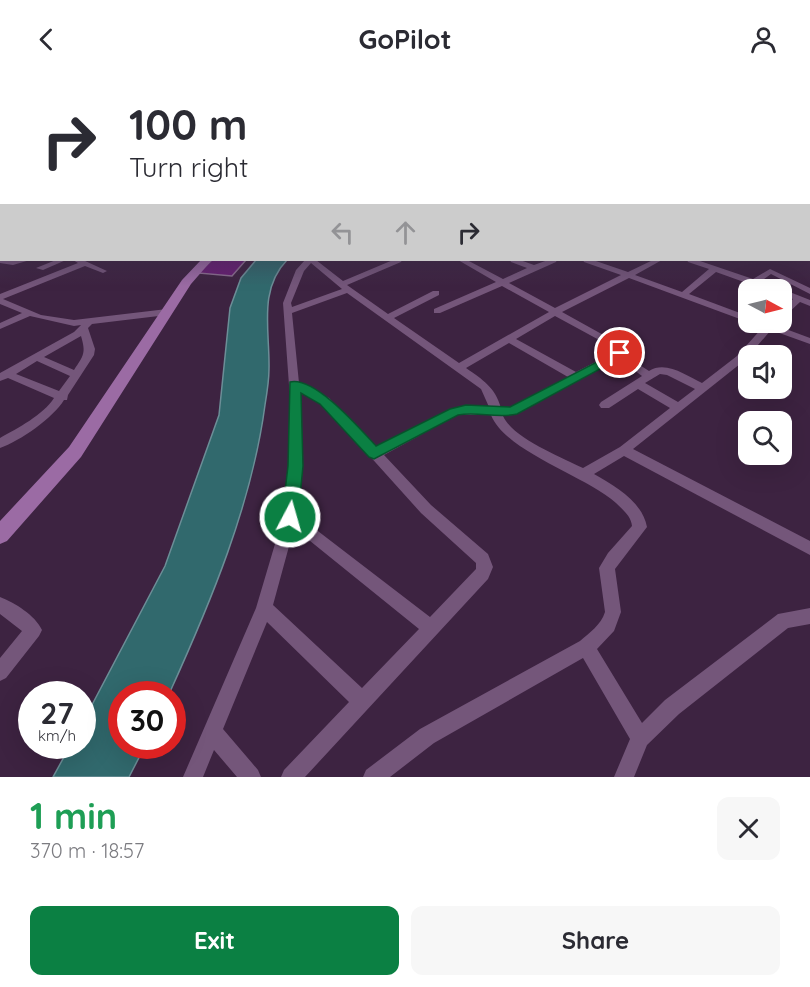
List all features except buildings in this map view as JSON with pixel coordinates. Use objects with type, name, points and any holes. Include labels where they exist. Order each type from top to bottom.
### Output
[{"type":"main road","points":[[0,536],[75,452],[162,312],[178,281],[196,261]]},
{"type":"main road","points":[[0,525],[69,450],[162,312],[206,261]]},
{"type":"street","points":[[0,261],[13,263],[22,261]]},
{"type":"street","points":[[40,268],[59,261]]},
{"type":"street","points":[[193,777],[264,608],[290,517],[296,466],[289,294],[300,270],[309,261]]},
{"type":"street","points":[[311,261],[344,288],[460,367],[491,392],[501,424],[510,432],[609,489],[633,511],[641,522],[640,527],[608,568],[607,578],[615,603],[615,614],[609,627],[586,646],[427,736],[373,777]]},
{"type":"street","points":[[288,312],[344,288],[397,261]]},
{"type":"street","points":[[464,261],[557,311],[603,339],[650,376]]},
{"type":"street","points":[[516,261],[534,268]]},
{"type":"street","points":[[437,311],[551,261]]},
{"type":"street","points":[[590,261],[738,315]]},
{"type":"street","points":[[460,367],[511,340],[557,311],[656,261]]},
{"type":"street","points":[[694,261],[747,279]]},
{"type":"street","points":[[0,299],[79,262],[103,271]]},
{"type":"street","points":[[683,295],[716,268]]},
{"type":"street","points":[[759,279],[770,271],[786,279]]},
{"type":"street","points":[[792,282],[810,291]]},
{"type":"street","points":[[386,318],[436,293]]},
{"type":"street","points":[[792,296],[810,303]]},
{"type":"street","points":[[792,305],[799,298]]},
{"type":"street","points":[[0,299],[30,313],[63,322],[87,325],[162,312]]},
{"type":"street","points":[[0,326],[30,313]]},
{"type":"street","points":[[3,376],[87,325]]},
{"type":"street","points":[[0,442],[38,420],[63,397],[89,355],[87,325]]},
{"type":"street","points":[[583,474],[624,450],[741,358],[759,333]]},
{"type":"street","points":[[789,333],[810,341]]},
{"type":"street","points":[[511,340],[575,376]]},
{"type":"street","points":[[374,454],[454,412],[466,409],[497,413],[513,411],[620,353]]},
{"type":"street","points":[[36,357],[77,375]]},
{"type":"street","points":[[605,405],[662,370],[702,388]]},
{"type":"street","points":[[3,376],[63,397]]},
{"type":"street","points":[[638,384],[678,407]]},
{"type":"street","points":[[291,777],[482,574],[485,567],[483,560],[426,509],[325,401],[294,385]]},
{"type":"street","points":[[624,450],[810,548]]},
{"type":"street","points":[[290,517],[431,628]]},
{"type":"street","points":[[0,605],[33,630],[0,672]]},
{"type":"street","points":[[264,608],[362,701]]},
{"type":"street","points":[[624,777],[640,738],[672,707],[784,620],[810,616]]},
{"type":"street","points":[[586,646],[640,738]]},
{"type":"street","points":[[212,732],[251,777]]},
{"type":"shaded area","points":[[255,261],[286,261],[272,284],[269,298],[267,326],[269,378],[259,442],[228,553],[175,681],[108,681],[108,759],[138,759],[129,777],[53,777],[63,759],[96,759],[96,697],[165,566],[219,415],[230,308],[241,278]]},
{"type":"route","points":[[290,517],[296,466],[294,385],[325,401],[374,454],[454,412],[466,409],[497,413],[513,411],[620,353]]}]
